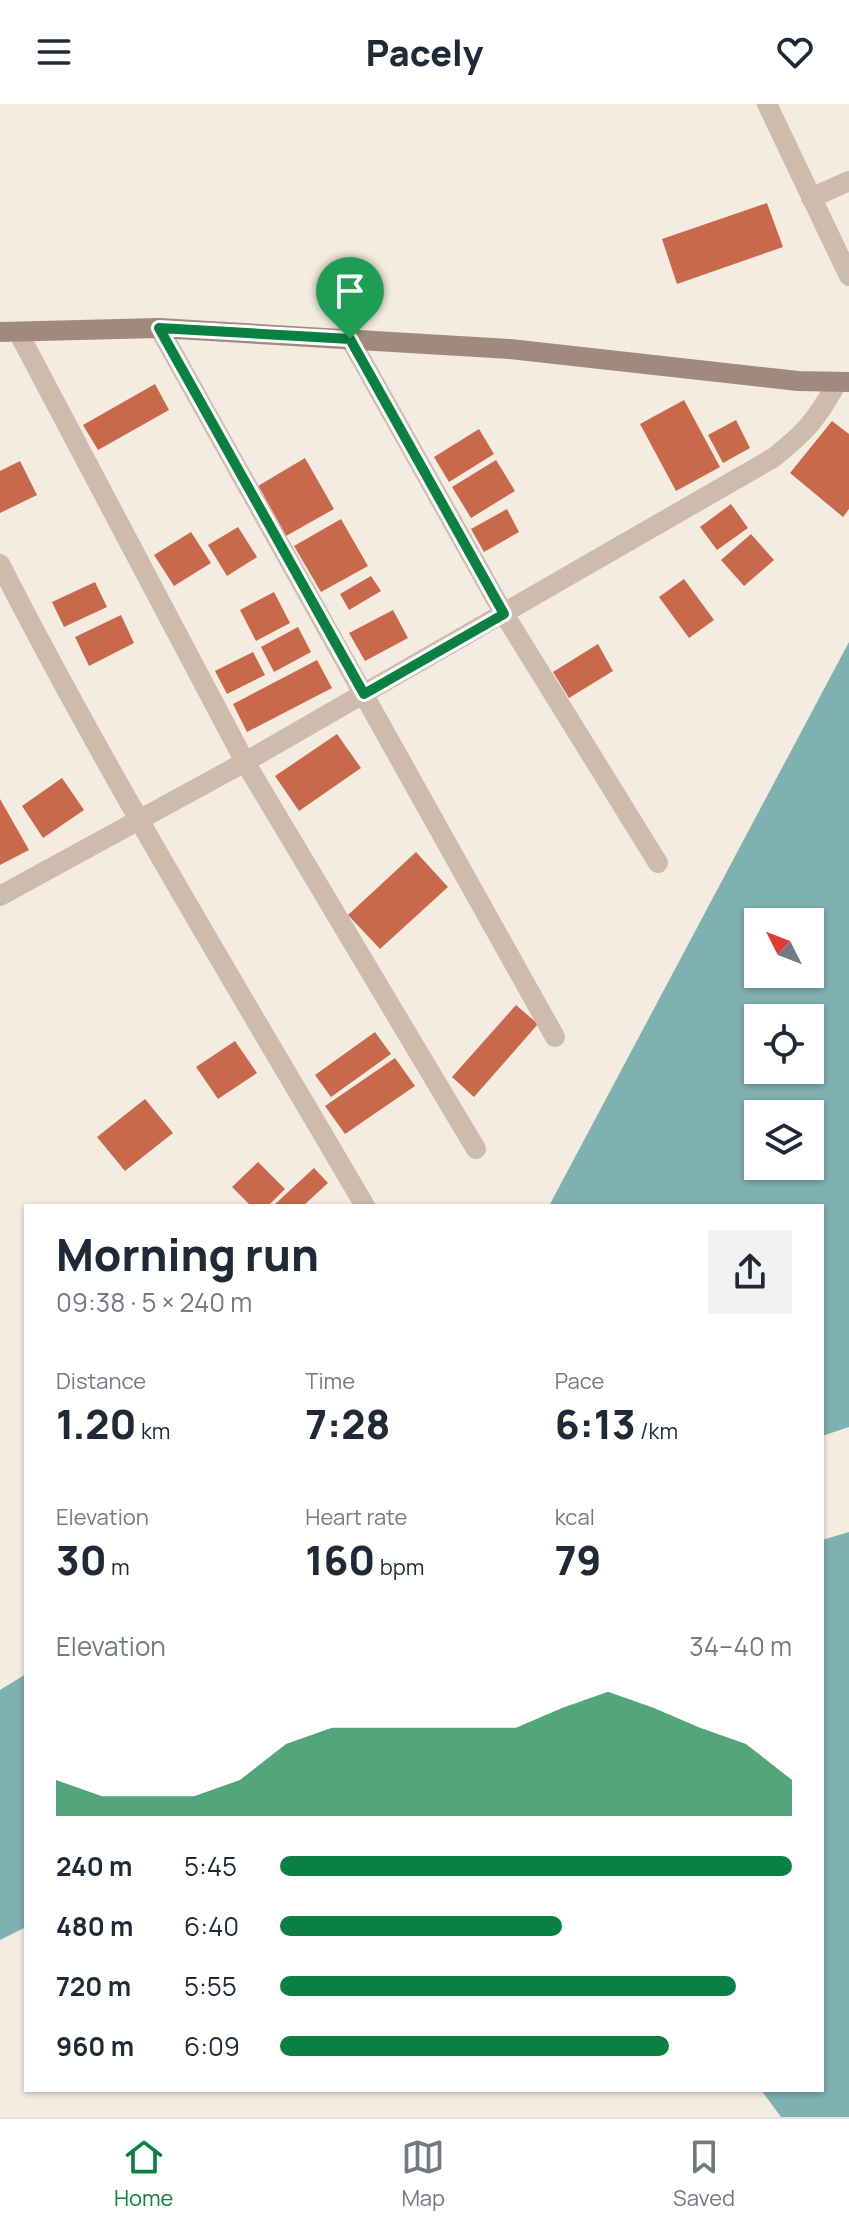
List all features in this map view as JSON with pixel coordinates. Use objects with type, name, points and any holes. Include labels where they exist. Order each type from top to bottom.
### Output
[{"type":"main road","points":[[9,332],[159,328],[350,339],[510,349],[843,383]]},
{"type":"street","points":[[767,104],[849,276]]},
{"type":"street","points":[[811,198],[849,181]]},
{"type":"street","points":[[159,328],[555,1037]]},
{"type":"street","points":[[9,332],[245,762],[476,1149]]},
{"type":"street","points":[[350,339],[504,614],[658,863]]},
{"type":"street","points":[[0,896],[245,762],[773,458],[818,418],[843,383]]},
{"type":"street","points":[[0,564],[32,628],[140,819],[364,1204]]},
{"type":"water","points":[[849,642],[849,1427],[824,1435],[824,1204],[550,1204]]},
{"type":"water","points":[[849,1532],[849,2117],[781,2117],[762,2092],[824,2092],[824,1539]]},
{"type":"water","points":[[24,1675],[24,1928],[0,1940],[0,1690]]},
{"type":"building","points":[[767,203],[783,247],[677,284],[662,239]]},
{"type":"building","points":[[155,384],[169,410],[98,450],[83,425]]},
{"type":"building","points":[[684,400],[720,467],[676,491],[640,424]]},
{"type":"building","points":[[736,420],[750,448],[723,463],[708,435]]},
{"type":"building","points":[[832,421],[849,434],[849,509],[843,517],[790,473]]},
{"type":"building","points":[[479,429],[494,454],[449,482],[434,457]]},
{"type":"building","points":[[305,458],[334,509],[286,536],[258,486]]},
{"type":"building","points":[[496,460],[515,491],[471,518],[452,487]]},
{"type":"building","points":[[20,461],[37,495],[0,513],[0,471]]},
{"type":"building","points":[[731,504],[748,528],[717,550],[700,527]]},
{"type":"building","points":[[507,509],[519,532],[484,552],[471,529]]},
{"type":"building","points":[[341,519],[368,566],[321,592],[294,546]]},
{"type":"building","points":[[238,527],[257,557],[227,576],[208,545]]},
{"type":"building","points":[[191,532],[211,563],[174,586],[154,555]]},
{"type":"building","points":[[751,534],[774,560],[744,586],[721,560]]},
{"type":"building","points":[[371,576],[381,591],[349,610],[340,594]]},
{"type":"building","points":[[684,579],[714,620],[689,638],[659,597]]},
{"type":"building","points":[[95,582],[107,607],[64,627],[52,602]]},
{"type":"building","points":[[274,592],[290,623],[256,641],[240,610]]},
{"type":"building","points":[[393,610],[408,638],[365,661],[349,633]]},
{"type":"building","points":[[121,615],[134,643],[89,666],[75,637]]},
{"type":"building","points":[[298,627],[311,652],[274,672],[261,647]]},
{"type":"building","points":[[598,644],[613,671],[569,698],[553,672]]},
{"type":"building","points":[[253,652],[265,675],[227,694],[215,671]]},
{"type":"building","points":[[317,660],[332,688],[247,732],[233,704]]},
{"type":"building","points":[[337,734],[361,768],[299,811],[275,776]]},
{"type":"building","points":[[62,778],[84,810],[43,838],[22,806]]},
{"type":"building","points":[[0,799],[29,850],[0,865]]},
{"type":"building","points":[[416,852],[448,887],[380,949],[348,915]]},
{"type":"building","points":[[516,1005],[538,1024],[474,1097],[452,1077]]},
{"type":"building","points":[[375,1032],[391,1054],[331,1097],[315,1075]]},
{"type":"building","points":[[235,1041],[257,1073],[218,1099],[196,1067]]},
{"type":"building","points":[[395,1058],[415,1086],[345,1134],[325,1106]]},
{"type":"building","points":[[145,1099],[173,1133],[125,1171],[97,1137]]},
{"type":"building","points":[[258,1162],[285,1189],[270,1204],[249,1204],[232,1187]]},
{"type":"building","points":[[314,1168],[328,1183],[305,1204],[275,1204]]},
{"type":"route","points":[[159,328],[350,339],[504,614],[364,694],[159,328]]}]
